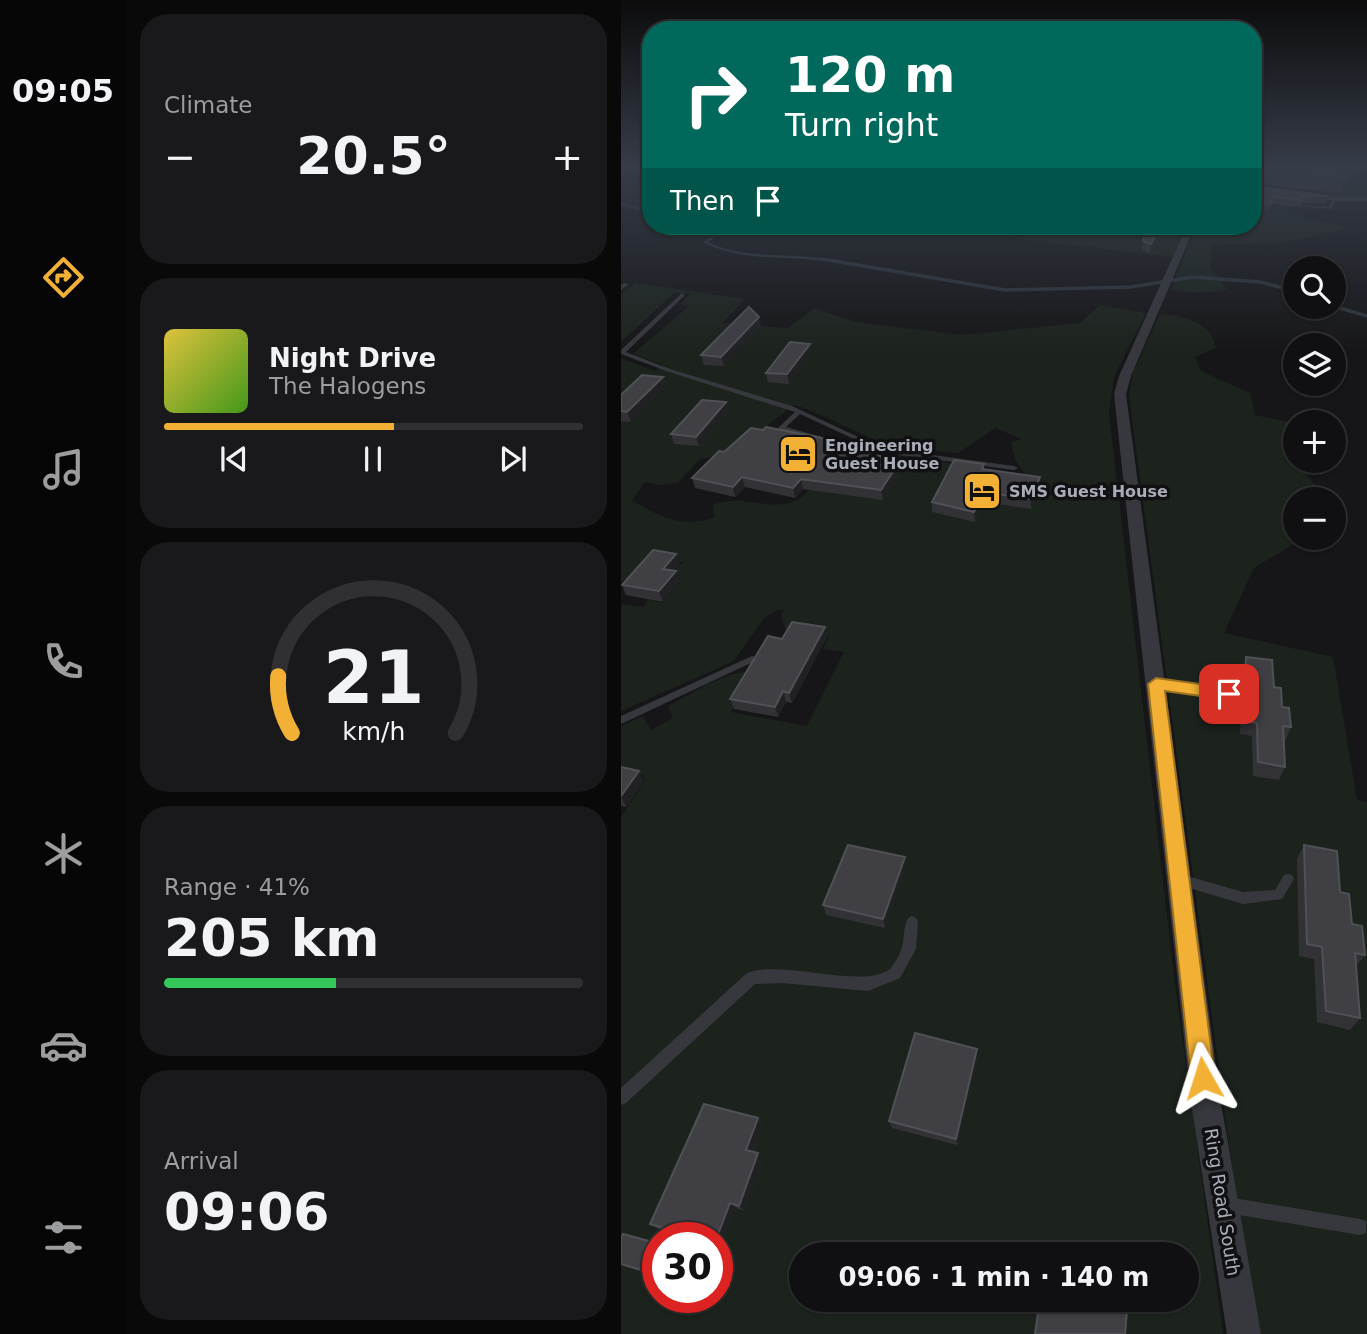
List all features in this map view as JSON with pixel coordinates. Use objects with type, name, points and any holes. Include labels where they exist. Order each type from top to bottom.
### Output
[{"type":"street","name":"Ring Road South","points":[[1187,235],[1120,394],[1206,1103],[1244,1334]]},
{"type":"lane","points":[[682,295],[621,352],[668,370],[799,411],[880,447],[903,453],[1014,468]]},
{"type":"lane","points":[[799,411],[781,428],[828,440]]},
{"type":"lane","points":[[621,720],[752,659]]},
{"type":"lane","points":[[1156,684],[1229,694]]},
{"type":"lane","points":[[1180,880],[1243,898],[1278,895],[1288,878]]},
{"type":"lane","points":[[621,1098],[752,978],[782,976],[868,984],[895,973],[910,949],[912,922]]},
{"type":"lane","points":[[1223,1205],[1359,1227]]},
{"type":"shaded area","points":[[1262,229],[1343,229],[1282,243],[1212,245],[1210,267],[1228,290],[1199,293],[1171,290],[1193,235],[1262,235]]},
{"type":"shaded area","points":[[986,235],[1182,235],[1173,257]]},
{"type":"shaded area","points":[[635,283],[745,299],[722,323],[788,328],[815,308],[856,322],[962,335],[1080,323],[1100,305],[1146,313],[1114,377],[1109,413],[1175,985],[1223,1334],[621,1334],[621,817],[645,781],[643,775],[630,772],[621,774],[621,726],[643,716],[651,730],[673,718],[668,706],[722,678],[754,672],[731,712],[807,726],[844,652],[823,649],[829,636],[793,631],[787,633],[781,616],[784,610],[777,610],[764,618],[734,661],[621,711],[621,604],[643,607],[648,600],[663,603],[681,580],[670,577],[683,562],[657,557],[636,580],[625,579],[621,582],[621,358],[655,371],[663,365],[633,354],[689,306],[679,304],[691,293],[674,293],[621,342],[621,295]],"holes":[[[794,405],[882,442],[958,453],[995,428],[1022,439],[1011,442],[1015,459],[1027,477],[898,454],[892,465],[835,456],[808,492],[789,503],[723,502],[713,505],[714,518],[691,522],[661,516],[632,500],[645,482],[661,485],[678,483],[699,460],[736,449]]]},
{"type":"shaded area","points":[[1160,314],[1178,316],[1202,326],[1213,339],[1216,348],[1195,357],[1201,371],[1250,393],[1255,415],[1283,421],[1283,473],[1305,473],[1317,487],[1283,487],[1284,550],[1254,568],[1224,633],[1333,657],[1357,800],[1367,802],[1367,1334],[1259,1334],[1243,1250],[1129,396],[1133,372]]},
{"type":"building","points":[[1145,235],[1156,235],[1151,244],[1143,241]]},
{"type":"building","points":[[749,307],[759,317],[721,357],[701,355]]},
{"type":"building","points":[[790,342],[810,344],[787,374],[766,373]]},
{"type":"building","points":[[642,375],[663,377],[627,412],[621,411],[621,395]]},
{"type":"building","points":[[702,400],[726,402],[696,437],[671,434]]},
{"type":"building","points":[[766,427],[837,441],[830,449],[888,457],[885,462],[898,464],[881,490],[801,479],[793,488],[742,477],[733,487],[692,478],[719,451],[724,452],[751,428],[763,430]]},
{"type":"building","points":[[954,460],[984,464],[982,469],[1040,477],[1031,499],[983,492],[974,512],[932,502]]},
{"type":"building","points":[[653,550],[676,554],[663,569],[676,571],[659,591],[622,585]]},
{"type":"building","points":[[792,622],[825,627],[789,693],[783,691],[775,707],[730,699],[768,636],[782,639]]},
{"type":"building","points":[[1246,657],[1272,660],[1274,687],[1281,688],[1282,707],[1289,708],[1291,727],[1283,726],[1285,767],[1258,762],[1257,723],[1245,721]]},
{"type":"building","points":[[621,767],[639,771],[621,796]]},
{"type":"building","points":[[848,845],[905,857],[883,919],[823,905]]},
{"type":"building","points":[[1304,845],[1337,851],[1340,892],[1349,894],[1352,924],[1362,926],[1365,955],[1355,953],[1360,1018],[1326,1011],[1322,947],[1307,944]]},
{"type":"building","points":[[915,1033],[977,1049],[956,1139],[889,1121]]},
{"type":"building","points":[[704,1104],[758,1118],[746,1150],[758,1153],[739,1206],[730,1203],[723,1222],[651,1222]]},
{"type":"building","points":[[623,1234],[642,1239],[642,1270],[621,1264]]},
{"type":"building","points":[[1038,1312],[1127,1312],[1125,1334],[1035,1334]]},
{"type":"waterway","points":[[717,235],[705,242],[751,255],[833,261]]},
{"type":"waterway","points":[[822,259],[1005,290],[1131,287],[1193,277],[1260,282],[1283,288]]},
{"type":"waterway","points":[[1346,310],[1367,316]]},
{"type":"place","name":"Engineering Guest House","points":[[798,454]]},
{"type":"place","name":"SMS Guest House","points":[[982,491]]},
{"type":"route","points":[[1203,1078],[1156,684],[1229,694]]}]
